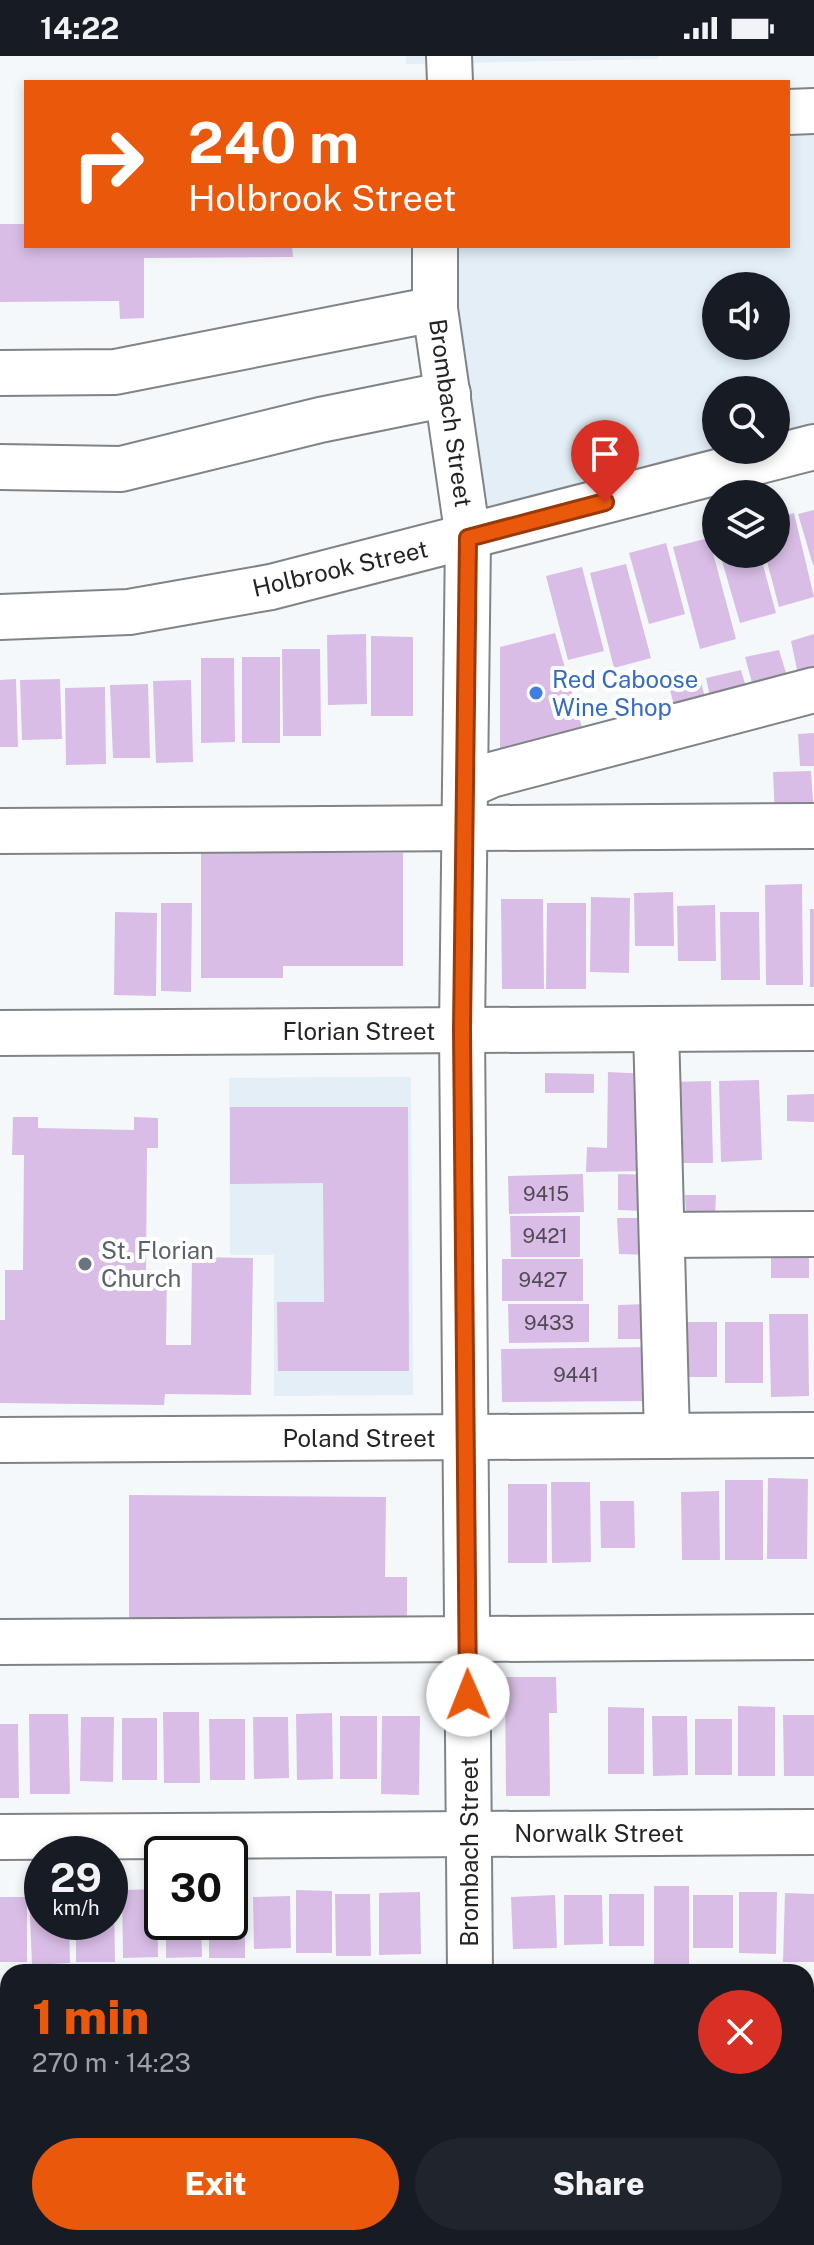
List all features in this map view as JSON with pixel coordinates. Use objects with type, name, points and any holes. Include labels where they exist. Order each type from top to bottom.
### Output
[{"type":"street","points":[[423,56],[426,80]]},
{"type":"street","points":[[449,56],[450,80]]},
{"type":"street","points":[[790,112],[814,111]]},
{"type":"street","name":"Brombach Street","points":[[435,248],[435,309],[468,538],[462,1030],[470,1964]]},
{"type":"street","points":[[0,373],[115,372],[435,309]]},
{"type":"street","points":[[0,467],[121,469],[320,420],[448,394]]},
{"type":"street","name":"Holbrook Street","points":[[0,617],[129,612],[271,587],[814,447]]},
{"type":"street","points":[[465,807],[491,775],[814,690]]},
{"type":"street","points":[[0,831],[465,807],[814,826]]},
{"type":"street","name":"Florian Street","points":[[0,1033],[814,1028]]},
{"type":"street","points":[[656,1029],[667,1436]]},
{"type":"street","points":[[662,1235],[814,1234]]},
{"type":"street","name":"Poland Street","points":[[0,1440],[814,1435]]},
{"type":"street","points":[[0,1642],[814,1637]]},
{"type":"street","name":"Norwalk Street","points":[[0,1837],[814,1832]]},
{"type":"shaded area","points":[[406,56],[658,56],[658,59],[406,64]]},
{"type":"shaded area","points":[[814,111],[814,447],[790,453],[790,376],[702,376],[702,464],[749,464],[468,538],[435,248],[790,248],[790,112]]},
{"type":"shaded area","points":[[411,1077],[413,1395],[274,1396],[274,1255],[230,1255],[229,1078]]},
{"type":"building","points":[[0,224],[24,224],[24,248],[292,248],[293,257],[144,258],[144,318],[120,319],[119,301],[0,302]]},
{"type":"building","points":[[814,510],[814,565],[813,565],[798,514]]},
{"type":"building","points":[[794,513],[814,597],[779,607],[769,568],[790,568],[790,514]]},
{"type":"building","points":[[702,540],[702,568],[717,568],[736,639],[700,649],[673,547]]},
{"type":"building","points":[[666,543],[685,614],[649,624],[629,553]]},
{"type":"building","points":[[626,564],[651,658],[614,668],[590,573]]},
{"type":"building","points":[[582,567],[604,651],[568,660],[546,576]]},
{"type":"building","points":[[724,568],[764,568],[776,613],[740,623]]},
{"type":"building","name":"Red Caboose Wine Shop","points":[[555,633],[585,738],[500,760],[500,647]]},
{"type":"building","points":[[366,634],[367,704],[328,705],[327,635]]},
{"type":"building","points":[[814,634],[814,670],[798,674],[791,641]]},
{"type":"building","points":[[371,636],[413,637],[413,716],[371,716]]},
{"type":"building","points":[[282,649],[320,649],[321,736],[283,736]]},
{"type":"building","points":[[779,650],[790,686],[755,694],[745,657]]},
{"type":"building","points":[[242,657],[280,657],[280,743],[242,743]]},
{"type":"building","points":[[201,658],[234,658],[235,742],[201,743]]},
{"type":"building","points":[[741,670],[749,697],[712,706],[706,678]]},
{"type":"building","points":[[699,675],[707,705],[676,713],[668,682]]},
{"type":"building","points":[[16,679],[18,747],[0,747],[0,680]]},
{"type":"building","points":[[60,679],[62,739],[22,740],[20,680]]},
{"type":"building","points":[[191,680],[193,762],[156,763],[153,681]]},
{"type":"building","points":[[148,684],[150,758],[113,758],[110,685]]},
{"type":"building","points":[[105,687],[106,764],[66,765],[65,688]]},
{"type":"building","points":[[814,733],[814,766],[800,766],[798,734]]},
{"type":"building","points":[[811,771],[814,816],[775,817],[773,772]]},
{"type":"building","points":[[201,853],[403,853],[403,966],[283,966],[283,978],[201,978]]},
{"type":"building","points":[[802,884],[803,985],[766,985],[765,885]]},
{"type":"building","points":[[673,892],[674,946],[635,946],[634,893]]},
{"type":"building","points":[[591,897],[630,898],[629,973],[590,972]]},
{"type":"building","points":[[501,899],[543,899],[544,989],[502,989]]},
{"type":"building","points":[[161,903],[192,903],[191,992],[161,991]]},
{"type":"building","points":[[547,903],[586,903],[586,989],[546,989]]},
{"type":"building","points":[[715,905],[716,961],[678,961],[677,906]]},
{"type":"building","points":[[810,909],[814,909],[814,987],[810,987]]},
{"type":"building","points":[[115,912],[157,913],[156,996],[114,995]]},
{"type":"building","points":[[720,912],[759,912],[760,980],[721,980]]},
{"type":"building","points":[[608,1072],[647,1074],[646,1171],[586,1172],[587,1147],[607,1148]]},
{"type":"building","points":[[545,1073],[594,1074],[594,1093],[545,1093]]},
{"type":"building","points":[[759,1080],[762,1160],[721,1162],[719,1081]]},
{"type":"building","points":[[711,1081],[713,1163],[673,1163],[671,1082]]},
{"type":"building","points":[[814,1094],[814,1122],[787,1121],[787,1095]]},
{"type":"building","points":[[230,1107],[408,1107],[409,1371],[278,1371],[277,1302],[324,1302],[323,1183],[230,1184]]},
{"type":"building","name":"St. Florian Church","points":[[13,1117],[38,1117],[38,1128],[134,1130],[134,1117],[158,1118],[158,1148],[147,1148],[146,1274],[167,1275],[166,1345],[191,1345],[192,1257],[253,1258],[251,1395],[165,1394],[164,1405],[0,1403],[0,1320],[5,1320],[5,1270],[23,1270],[24,1155],[12,1155]]},
{"type":"building","points":[[583,1174],[584,1212],[509,1214],[508,1176]]},
{"type":"building","points":[[618,1174],[648,1175],[647,1211],[618,1210]]},
{"type":"building","points":[[685,1195],[716,1195],[715,1218],[686,1217]]},
{"type":"building","points":[[510,1216],[580,1216],[580,1257],[511,1257]]},
{"type":"building","points":[[617,1218],[649,1218],[648,1255],[619,1254]]},
{"type":"building","points":[[771,1249],[809,1249],[809,1278],[771,1278]]},
{"type":"building","points":[[502,1259],[583,1259],[583,1301],[502,1301]]},
{"type":"building","points":[[508,1304],[589,1304],[589,1342],[509,1343]]},
{"type":"building","points":[[648,1304],[648,1339],[618,1339],[618,1305]]},
{"type":"building","points":[[769,1314],[808,1314],[809,1396],[771,1397]]},
{"type":"building","points":[[675,1322],[717,1322],[717,1377],[674,1377]]},
{"type":"building","points":[[725,1322],[763,1322],[763,1383],[725,1383]]},
{"type":"building","points":[[650,1347],[651,1401],[502,1402],[501,1349]]},
{"type":"building","points":[[768,1478],[808,1479],[807,1559],[767,1559]]},
{"type":"building","points":[[725,1480],[763,1480],[763,1560],[725,1560]]},
{"type":"building","points":[[551,1482],[590,1482],[591,1562],[552,1563]]},
{"type":"building","points":[[508,1484],[547,1484],[547,1563],[508,1563]]},
{"type":"building","points":[[719,1491],[720,1560],[682,1560],[681,1492]]},
{"type":"building","points":[[129,1495],[386,1497],[385,1577],[407,1577],[407,1627],[129,1625]]},
{"type":"building","points":[[600,1501],[634,1501],[635,1548],[601,1548]]},
{"type":"building","points":[[505,1677],[556,1677],[557,1713],[549,1713],[550,1796],[506,1796]]},
{"type":"building","points":[[738,1706],[775,1707],[775,1776],[738,1776]]},
{"type":"building","points":[[608,1707],[644,1708],[644,1774],[608,1774]]},
{"type":"building","points":[[163,1712],[199,1712],[200,1783],[164,1783]]},
{"type":"building","points":[[332,1713],[333,1779],[297,1780],[296,1714]]},
{"type":"building","points":[[29,1714],[68,1714],[70,1794],[30,1794]]},
{"type":"building","points":[[783,1715],[814,1715],[814,1776],[784,1776]]},
{"type":"building","points":[[340,1716],[377,1716],[377,1779],[340,1779]]},
{"type":"building","points":[[382,1716],[420,1716],[419,1795],[381,1794]]},
{"type":"building","points":[[652,1716],[687,1716],[688,1775],[653,1776]]},
{"type":"building","points":[[81,1717],[114,1717],[113,1782],[80,1781]]},
{"type":"building","points":[[253,1717],[288,1717],[289,1778],[254,1779]]},
{"type":"building","points":[[122,1718],[157,1718],[157,1780],[122,1780]]},
{"type":"building","points":[[209,1719],[245,1719],[245,1780],[210,1780]]},
{"type":"building","points":[[695,1719],[732,1719],[732,1775],[695,1775]]},
{"type":"building","points":[[0,1724],[18,1724],[19,1798],[0,1798]]},
{"type":"building","points":[[654,1886],[689,1886],[689,1964],[654,1964]]},
{"type":"building","points":[[144,1889],[144,1940],[158,1940],[158,1957],[123,1958],[123,1940],[128,1940],[128,1890]]},
{"type":"building","points":[[296,1890],[332,1891],[332,1953],[296,1953]]},
{"type":"building","points":[[420,1892],[421,1954],[379,1955],[379,1893]]},
{"type":"building","points":[[739,1892],[777,1892],[776,1954],[739,1953]]},
{"type":"building","points":[[785,1893],[814,1894],[814,1962],[783,1962]]},
{"type":"building","points":[[335,1894],[370,1894],[371,1956],[336,1956]]},
{"type":"building","points":[[609,1894],[644,1894],[644,1946],[609,1946]]},
{"type":"building","points":[[555,1895],[557,1948],[513,1949],[511,1897]]},
{"type":"building","points":[[564,1895],[602,1895],[603,1944],[564,1945]]},
{"type":"building","points":[[693,1895],[733,1895],[733,1948],[693,1948]]},
{"type":"building","points":[[290,1896],[291,1948],[254,1949],[253,1897]]},
{"type":"building","points":[[0,1897],[24,1897],[27,1962],[0,1962]]},
{"type":"building","points":[[31,1940],[69,1940],[70,1963],[32,1964]]},
{"type":"building","points":[[76,1940],[115,1940],[115,1962],[76,1962]]},
{"type":"building","points":[[166,1940],[202,1940],[202,1957],[166,1958]]},
{"type":"building","points":[[209,1940],[245,1940],[245,1958],[209,1958]]},
{"type":"place","name":"Red Caboose Wine Shop","points":[[536,693]]},
{"type":"place","name":"St. Florian Church","points":[[85,1264]]},
{"type":"route","points":[[468,1695],[462,1030],[468,538],[605,502]]}]
